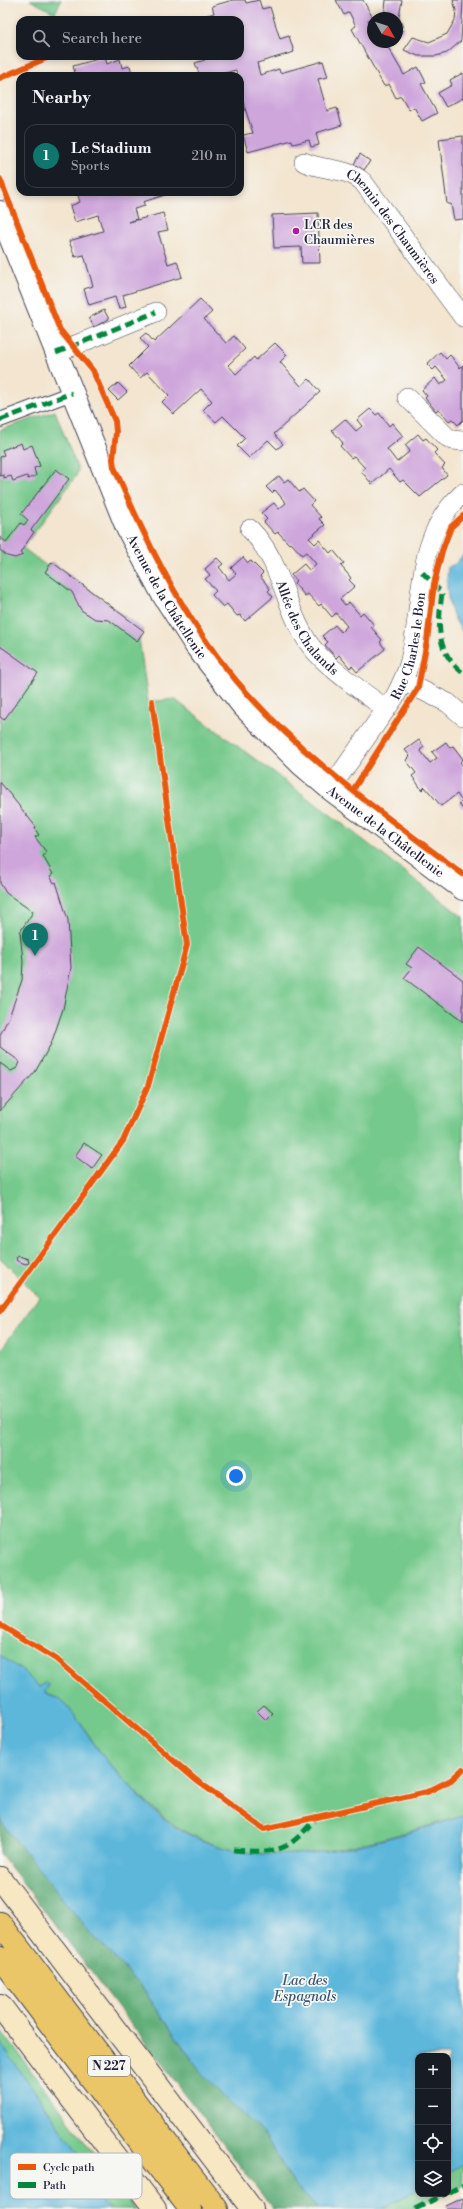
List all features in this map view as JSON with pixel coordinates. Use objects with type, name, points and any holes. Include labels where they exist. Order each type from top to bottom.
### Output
[{"type":"highway","name":"N 227","points":[[0,1923],[217,2209]]},
{"type":"highway","name":"N 227","points":[[0,1958],[190,2209]]},
{"type":"main road","points":[[0,1878],[252,2209]]},
{"type":"main road","points":[[0,2005],[112,2153]]},
{"type":"main road","points":[[142,2192],[155,2209]]},
{"type":"street","name":"Chemin des Chaumières","points":[[304,162],[320,168],[344,172],[358,178],[463,317]]},
{"type":"street","name":"Avenue de la Châtellenie","points":[[0,212],[127,528],[154,580],[178,619],[215,672],[243,706],[294,758],[330,789],[463,889]]},
{"type":"street","points":[[56,353],[156,312]]},
{"type":"street","points":[[0,420],[72,393]]},
{"type":"street","points":[[407,397],[447,437],[453,440],[463,441]]},
{"type":"street","name":"Rue Charles le Bon","points":[[330,789],[386,709],[403,681],[411,655],[422,572],[428,545],[441,518],[463,493]]},
{"type":"street","name":"Allée des Chalands","points":[[250,529],[270,553],[298,624],[311,647],[325,661],[386,709]]},
{"type":"street","points":[[403,681],[448,703],[463,716]]},
{"type":"green space","points":[[30,0],[61,0],[55,13]]},
{"type":"green space","points":[[55,411],[78,470],[76,476],[23,548],[48,567],[52,562],[144,631],[139,638],[148,702],[174,699],[336,819],[463,917],[463,1816],[377,1840],[334,1849],[292,1854],[251,1853],[211,1843],[172,1824],[136,1792],[103,1756],[69,1708],[45,1692],[49,1685],[40,1687],[0,1655],[0,1351],[39,1297],[0,1258],[0,430]]},
{"type":"green space","points":[[0,1818],[86,1928],[140,1985],[193,2061],[263,2132],[293,2183],[318,2209],[273,2209],[0,1853]]},
{"type":"green space","points":[[0,2029],[93,2153],[10,2153],[10,2199],[128,2199],[135,2209],[0,2209]]},
{"type":"green space","points":[[463,2165],[463,2186],[451,2192],[451,2171]]},
{"type":"green space","points":[[415,2190],[415,2197],[439,2197],[414,2209],[382,2209]]},
{"type":"water","points":[[463,555],[463,632],[451,609],[447,593],[447,576],[448,567],[455,564]]},
{"type":"water","name":"Lac des Espagnols","points":[[0,1655],[24,1672],[39,1687],[46,1683],[49,1685],[45,1692],[64,1703],[80,1722],[98,1750],[116,1772],[140,1797],[174,1826],[212,1844],[252,1853],[294,1854],[337,1849],[380,1840],[423,1829],[463,1816],[463,2165],[451,2171],[451,2053],[415,2053],[415,2190],[382,2209],[318,2209],[293,2183],[263,2132],[223,2096],[201,2072],[140,1985],[86,1928],[2,1823],[0,1818]]},
{"type":"water","points":[[0,2042],[79,2153],[10,2153],[10,2199],[98,2199],[110,2209],[0,2209]]},
{"type":"building","points":[[233,0],[245,0],[246,3],[259,0],[262,9],[270,7],[280,39],[289,36],[294,52],[257,63],[260,75],[279,69],[280,73],[323,61],[328,77],[318,79],[327,111],[337,108],[342,125],[316,133],[319,145],[311,147],[309,140],[293,144],[292,140],[248,152],[244,135],[253,133],[244,105],[244,72],[236,72],[236,70],[228,72],[198,72],[195,63],[205,60],[244,60],[244,16],[205,16],[214,13],[212,6]]},
{"type":"building","points":[[336,0],[363,0],[370,12],[367,12],[367,48],[388,48],[404,75],[418,67],[426,82],[421,84],[437,113],[422,121],[414,107],[409,110],[401,96],[396,98],[389,84],[384,86],[352,29],[356,26],[349,12],[344,15]]},
{"type":"building","points":[[386,0],[402,0],[400,12],[385,12]]},
{"type":"building","points":[[453,0],[463,0],[461,41],[447,53],[436,56],[418,56],[404,50],[413,37],[429,42],[447,34],[455,20],[456,10]]},
{"type":"building","points":[[94,60],[106,60],[107,64],[120,60],[122,68],[130,66],[132,72],[75,72],[73,66]]},
{"type":"building","points":[[463,73],[463,98],[446,107],[438,93],[452,85],[450,80]]},
{"type":"building","points":[[463,136],[463,219],[454,220],[451,204],[447,204],[439,139]]},
{"type":"building","points":[[360,154],[370,161],[364,170],[354,164]]},
{"type":"building","points":[[78,196],[162,196],[143,202],[145,206],[134,209],[137,219],[129,222],[163,213],[168,230],[158,232],[168,264],[177,261],[182,277],[123,295],[126,307],[119,309],[115,297],[89,305],[84,289],[93,286],[84,255],[75,257],[69,241],[103,231],[98,215],[75,222],[70,206],[80,202]]},
{"type":"building","name":"LCR des Chaumières","points":[[318,213],[320,263],[302,263],[301,247],[274,248],[272,215]]},
{"type":"building","points":[[200,299],[212,312],[204,319],[226,343],[234,336],[245,349],[228,365],[236,374],[254,357],[256,360],[275,343],[287,355],[280,362],[301,386],[309,379],[320,392],[274,434],[283,444],[277,449],[268,440],[249,458],[237,446],[245,438],[223,416],[216,422],[203,410],[212,401],[201,389],[174,414],[162,402],[169,395],[147,372],[140,378],[129,366],[148,347],[140,338],[146,333],[154,342]]},
{"type":"building","points":[[104,310],[109,319],[94,327],[89,318]]},
{"type":"building","points":[[440,352],[446,359],[450,355],[460,368],[463,365],[463,420],[458,425],[452,419],[449,421],[439,409],[436,411],[425,398],[427,396],[422,390],[435,378],[440,385],[447,380],[436,367],[433,370],[427,364]]},
{"type":"building","points":[[118,383],[127,392],[118,400],[109,391]]},
{"type":"building","points":[[370,409],[376,415],[379,413],[389,426],[392,423],[403,436],[387,449],[397,462],[410,451],[405,445],[418,434],[423,440],[426,438],[437,450],[434,453],[445,465],[442,468],[447,475],[420,497],[403,480],[400,482],[389,469],[372,484],[361,471],[365,468],[354,456],[351,458],[340,446],[343,443],[332,430],[345,419],[356,431],[362,426],[357,420]]},
{"type":"building","points":[[21,443],[23,449],[32,445],[40,466],[34,468],[36,476],[28,479],[27,476],[13,481],[11,476],[4,478],[4,475],[0,476],[0,457],[4,455],[2,450]]},
{"type":"building","points":[[56,469],[69,479],[31,530],[34,532],[20,553],[23,555],[15,558],[7,556],[0,550],[0,537],[6,542],[21,523],[24,525],[28,520],[21,514]]},
{"type":"building","points":[[279,476],[284,482],[288,479],[299,492],[303,489],[314,501],[310,505],[321,517],[319,519],[325,525],[309,538],[315,544],[319,540],[330,553],[333,550],[344,563],[341,566],[351,578],[349,580],[355,586],[340,599],[345,605],[349,602],[360,615],[363,612],[374,625],[371,627],[382,640],[380,642],[385,649],[357,672],[352,666],[350,668],[339,655],[336,658],[325,645],[328,642],[322,636],[335,625],[341,632],[347,626],[336,613],[332,617],[321,604],[319,606],[308,594],[305,596],[294,583],[296,581],[291,575],[304,564],[309,570],[316,564],[306,552],[302,555],[278,532],[275,534],[264,522],[267,519],[261,513],[274,503],[279,509],[286,503],[275,490],[272,493],[266,487]]},
{"type":"building","points":[[243,557],[248,563],[251,561],[263,573],[260,576],[270,589],[268,591],[273,597],[245,621],[240,615],[237,616],[227,604],[223,607],[212,595],[216,591],[205,579],[210,575],[205,569],[217,558],[223,564],[219,567],[229,580],[236,574],[231,568]]},
{"type":"building","points":[[52,562],[144,631],[137,641],[109,620],[95,619],[81,610],[72,592],[45,572]]},
{"type":"building","points":[[0,646],[38,673],[4,720],[0,717]]},
{"type":"building","points":[[419,740],[424,747],[420,750],[430,763],[437,758],[432,752],[446,742],[450,748],[453,746],[463,759],[460,762],[463,766],[463,809],[459,804],[462,801],[457,794],[441,806],[425,787],[422,790],[412,776],[416,773],[406,760],[410,756],[405,750]]},
{"type":"building","points":[[0,782],[36,827],[35,829],[39,835],[35,837],[47,853],[43,856],[53,874],[50,876],[54,883],[56,882],[68,920],[71,968],[63,1009],[51,1044],[35,1072],[0,1111],[0,1063],[11,1071],[17,1068],[19,1061],[0,1047],[0,1035],[9,1017],[22,980],[23,961],[20,932],[33,912],[6,893],[0,883]]},
{"type":"building","points":[[419,947],[463,980],[463,1022],[404,978],[412,968],[406,964]]},
{"type":"building","points":[[84,1143],[102,1155],[92,1169],[75,1156]]},
{"type":"building","points":[[19,1256],[28,1259],[29,1263],[26,1264],[17,1261],[16,1258]]},
{"type":"building","points":[[264,1705],[273,1713],[266,1720],[257,1711]]},
{"type":"building","points":[[463,2198],[463,2209],[447,2209],[446,2206]]},
{"type":"marked path","points":[[56,353],[156,312]]},
{"type":"marked path","points":[[0,420],[72,393]]},
{"type":"marked path","points":[[422,572],[442,593],[440,637],[447,656],[463,673]]},
{"type":"marked path","points":[[234,1850],[262,1851],[281,1848],[297,1838],[316,1818]]},
{"type":"marked path","points":[[451,2191],[463,2185]]},
{"type":"marked path","points":[[415,2209],[439,2197]]},
{"type":"cycle path","points":[[0,78],[42,60]]},
{"type":"cycle path","points":[[0,179],[60,330],[93,371],[115,421],[116,432],[113,459],[114,467],[156,557],[188,614],[226,668],[271,719],[350,789],[463,874]]},
{"type":"cycle path","points":[[353,790],[418,688],[427,641],[434,584],[442,551],[451,527],[463,516]]},
{"type":"cycle path","points":[[0,1311],[123,1141],[148,1086],[187,945],[152,701]]},
{"type":"cycle path","points":[[0,1625],[56,1659],[196,1780],[264,1829],[427,1792],[451,1780],[463,1769]]},
{"type":"place","name":"LCR des Chaumières","points":[[296,231]]},
{"type":"place","name":"Le Stadium","points":[[35,956]]}]
